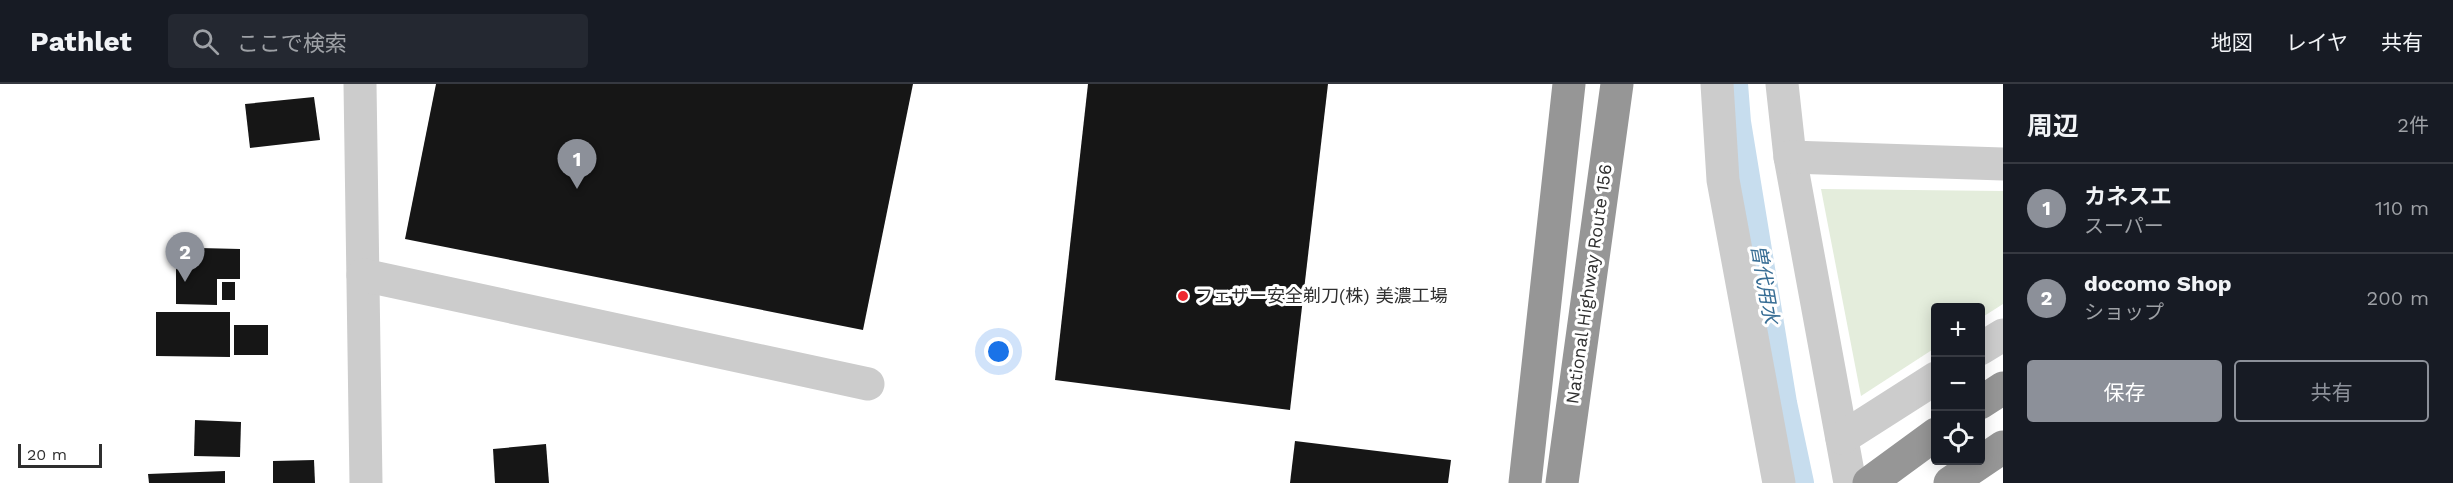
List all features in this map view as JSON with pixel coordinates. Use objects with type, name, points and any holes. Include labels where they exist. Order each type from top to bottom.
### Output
[{"type":"highway","points":[[1525,483],[1569,84]]},
{"type":"highway","name":"National Highway Route 156","points":[[1562,483],[1617,84]]},
{"type":"highway","points":[[1985,400],[2003,388]]},
{"type":"highway","points":[[1869,483],[1931,437]]},
{"type":"highway","points":[[1950,483],[2003,447]]},
{"type":"street","points":[[360,84],[366,483]]},
{"type":"street","points":[[1717,84],[1723,180],[1770,478]]},
{"type":"street","points":[[1782,84],[1790,157],[1850,483]]},
{"type":"street","points":[[1790,157],[2003,164]]},
{"type":"street","points":[[363,275],[868,384]]},
{"type":"street","points":[[1985,347],[2003,335]]},
{"type":"street","points":[[1842,438],[1931,381]]},
{"type":"green space","points":[[1821,189],[2003,191],[2003,304],[1985,315],[1985,303],[1931,303],[1931,351],[1861,396]]},
{"type":"building","points":[[436,84],[913,84],[863,330],[405,239]]},
{"type":"building","name":"フェザー安全剃刀(株) 美濃工場","points":[[1088,84],[1328,84],[1290,410],[1055,380]]},
{"type":"building","points":[[314,97],[320,140],[250,148],[245,104]]},
{"type":"building","points":[[200,248],[240,249],[240,279],[217,279],[217,305],[176,304],[176,253],[200,253]]},
{"type":"building","points":[[222,282],[235,282],[235,300],[222,300]]},
{"type":"building","points":[[156,312],[230,312],[230,357],[156,356]]},
{"type":"building","points":[[234,325],[268,325],[268,355],[234,355]]},
{"type":"building","points":[[195,420],[241,422],[240,457],[194,456]]},
{"type":"building","points":[[1295,441],[1451,460],[1448,483],[1290,483]]},
{"type":"building","points":[[546,444],[549,483],[495,483],[493,449]]},
{"type":"building","points":[[314,460],[315,483],[273,483],[273,461]]},
{"type":"building","points":[[225,471],[225,483],[149,483],[148,474]]},
{"type":"waterway","name":"曽代用水","points":[[1734,84],[1737,122],[1783,403],[1800,483]]},
{"type":"place","name":"カネスエ","points":[[577,189]]},
{"type":"place","name":"docomo Shop","points":[[185,282]]},
{"type":"place","name":"フェザー安全剃刀(株) 美濃工場","points":[[1183,296]]}]
